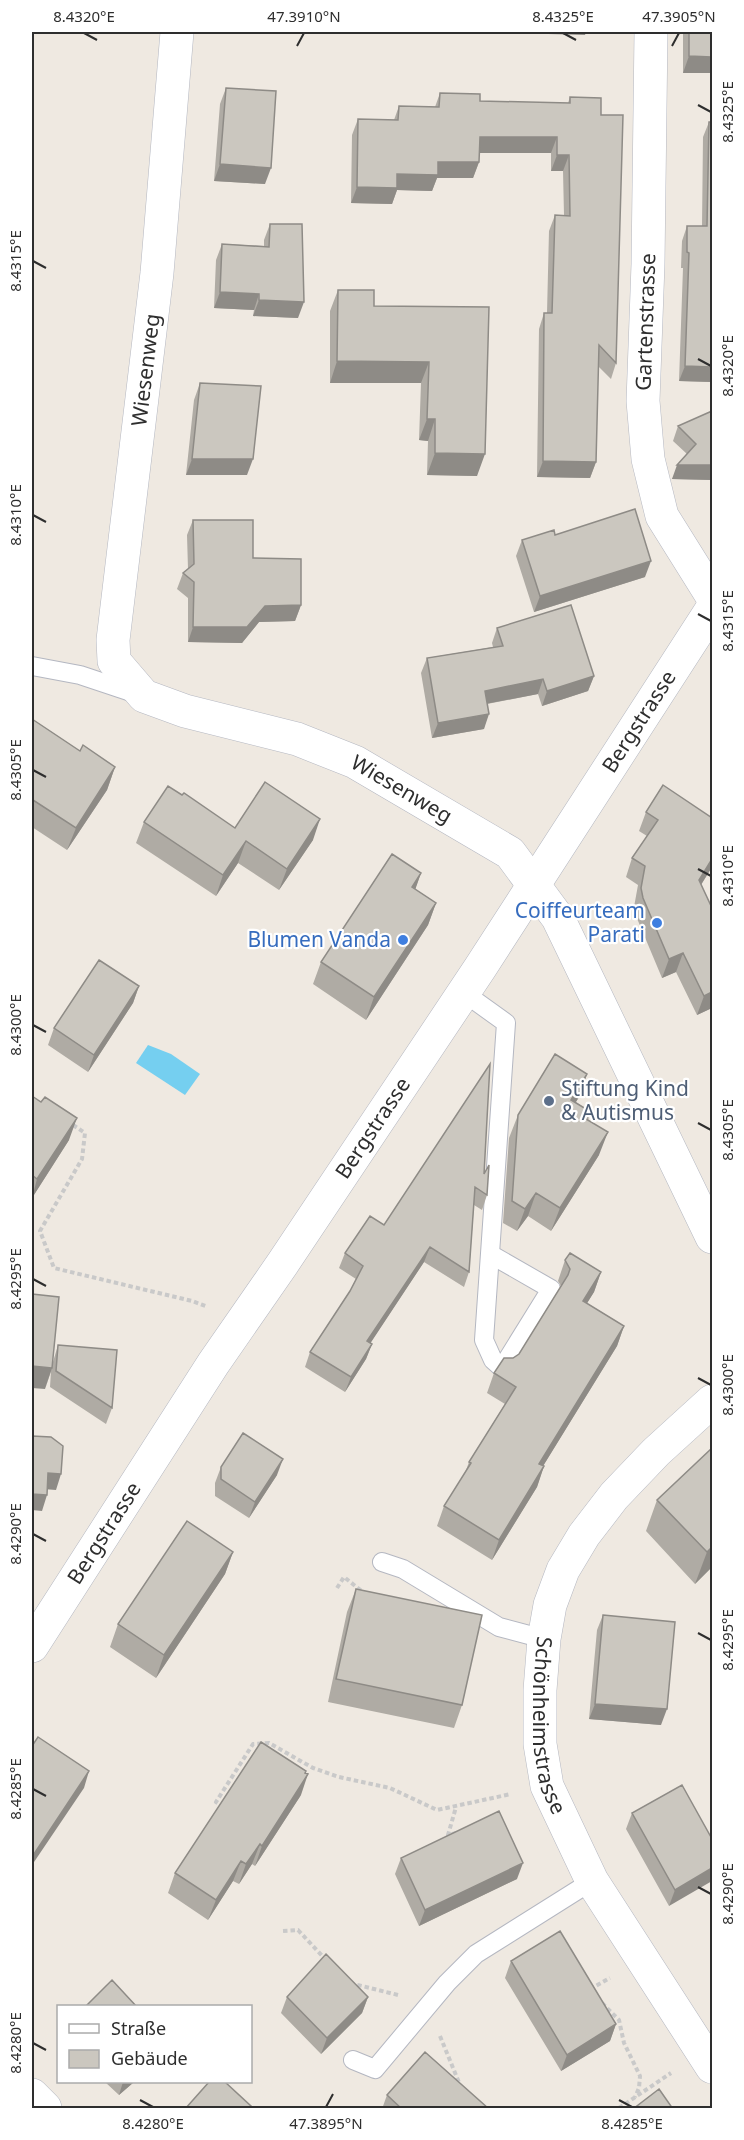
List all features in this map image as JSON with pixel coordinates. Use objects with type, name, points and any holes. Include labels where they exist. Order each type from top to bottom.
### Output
[{"type":"street","name":"Wiesenweg","points":[[177,32],[157,273],[113,640],[114,661],[144,696],[185,711],[297,739],[355,762],[510,853],[558,918],[712,1237]]},
{"type":"street","name":"Gartenstrasse","points":[[651,32],[648,264],[643,401],[648,459],[662,516],[712,596]]},
{"type":"street","name":"Bergstrasse","points":[[32,1646],[242,1321],[534,886],[712,609]]},
{"type":"street","name":"Schönheimstrasse","points":[[707,2060],[592,1881],[547,1786],[540,1744],[540,1690],[544,1638],[550,1605],[563,1570],[584,1535],[614,1496],[656,1452],[712,1401]]},
{"type":"street","points":[[32,2095],[45,2109]]},
{"type":"lane","name":"Wiesenweg","points":[[32,666],[80,675],[144,696]]},
{"type":"lane","points":[[463,992],[506,1023],[484,1340],[493,1360],[502,1368],[551,1289],[490,1254]]},
{"type":"lane","points":[[382,1562],[403,1569],[499,1626],[544,1638]]},
{"type":"lane","points":[[353,2060],[375,2069],[447,1983],[477,1954],[592,1881]]},
{"type":"path","points":[[67,1121],[85,1133],[82,1160],[40,1231],[54,1268],[192,1301],[242,1321]]},
{"type":"path","points":[[225,1808],[216,1802],[253,1744],[269,1743],[313,1768],[339,1777],[390,1788],[437,1810],[547,1786]]},
{"type":"path","points":[[456,1806],[448,1834],[456,1833],[460,1843]]},
{"type":"path","points":[[283,1931],[298,1930],[330,1964]]},
{"type":"path","points":[[343,1976],[350,1983]]},
{"type":"path","points":[[583,1994],[589,1989],[619,2020],[624,2043],[640,2076],[639,2088],[635,2097]]},
{"type":"path","points":[[620,2109],[635,2097],[707,2060]]},
{"type":"water","points":[[148,1045],[171,1054],[200,1074],[185,1095],[136,1063]]},
{"type":"building","points":[[689,32],[712,32],[712,57],[689,56]]},
{"type":"building","points":[[226,88],[276,91],[271,168],[220,164]]},
{"type":"building","points":[[440,93],[480,94],[480,101],[570,103],[570,97],[601,98],[601,115],[623,115],[616,363],[599,345],[596,462],[543,461],[544,313],[552,313],[555,215],[570,216],[569,155],[557,155],[557,137],[480,137],[479,162],[438,162],[438,175],[397,174],[397,188],[357,187],[358,119],[398,120],[399,106],[439,107]]},
{"type":"building","points":[[709,122],[712,122],[712,367],[685,366],[689,253],[687,252],[687,226],[707,226]]},
{"type":"building","points":[[270,224],[302,224],[304,302],[259,300],[259,294],[220,292],[222,244],[269,247]]},
{"type":"building","points":[[338,290],[374,290],[374,306],[489,307],[485,454],[435,453],[435,419],[427,419],[429,362],[337,361]]},
{"type":"building","points":[[200,383],[261,386],[253,459],[192,459]]},
{"type":"building","points":[[712,411],[712,465],[677,465],[696,444],[678,426]]},
{"type":"building","points":[[635,509],[651,561],[540,596],[522,540],[554,530],[555,535]]},
{"type":"building","points":[[193,520],[253,520],[253,558],[301,559],[301,605],[265,606],[247,627],[193,627],[194,582],[183,573],[194,564]]},
{"type":"building","points":[[571,605],[594,676],[547,691],[543,679],[485,691],[489,714],[438,723],[427,658],[503,646],[497,628]]},
{"type":"building","points":[[32,719],[80,751],[83,745],[115,767],[76,828],[33,800],[32,803]]},
{"type":"building","points":[[265,782],[320,819],[287,869],[246,841],[223,875],[144,822],[168,786],[182,795],[184,793],[235,828]]},
{"type":"building","points":[[663,785],[712,818],[712,859],[699,880],[712,908],[712,992],[704,996],[683,953],[669,959],[643,898],[641,888],[645,866],[632,858],[658,820],[646,812]]},
{"type":"building","points":[[392,854],[421,873],[412,887],[436,903],[374,997],[321,962]]},
{"type":"building","points":[[99,960],[139,986],[94,1055],[54,1028]]},
{"type":"building","points":[[555,1054],[587,1074],[571,1100],[591,1112],[586,1119],[608,1132],[560,1208],[536,1193],[525,1209],[512,1201],[518,1115]]},
{"type":"building","points":[[490,1064],[484,1174],[489,1165],[487,1195],[475,1187],[469,1272],[430,1247],[367,1341],[372,1344],[351,1377],[310,1352],[350,1291],[363,1266],[345,1253],[370,1216],[384,1225]]},
{"type":"building","points":[[32,1096],[41,1102],[45,1097],[77,1118],[37,1179],[32,1175]]},
{"type":"building","points":[[570,1253],[601,1272],[583,1301],[624,1326],[539,1464],[544,1466],[499,1540],[444,1506],[516,1387],[494,1373],[504,1358],[513,1358],[519,1354],[568,1275],[570,1269],[565,1260]]},
{"type":"building","points":[[32,1294],[59,1297],[52,1368],[32,1366]]},
{"type":"building","points":[[58,1345],[117,1350],[112,1408],[56,1371]]},
{"type":"building","points":[[243,1433],[283,1459],[255,1502],[221,1479],[221,1467]]},
{"type":"building","points":[[32,1436],[51,1437],[63,1446],[61,1474],[48,1473],[47,1495],[32,1494]]},
{"type":"building","points":[[712,1448],[712,1547],[707,1552],[657,1500]]},
{"type":"building","points":[[187,1521],[233,1552],[164,1655],[118,1624]]},
{"type":"building","points":[[356,1589],[482,1615],[462,1705],[336,1679]]},
{"type":"building","points":[[603,1615],[675,1622],[667,1709],[595,1704]]},
{"type":"building","points":[[38,1737],[89,1771],[32,1857],[32,1746]]},
{"type":"building","points":[[261,1742],[308,1774],[262,1846],[260,1844],[246,1864],[241,1861],[216,1900],[175,1873]]},
{"type":"building","points":[[682,1785],[712,1839],[712,1868],[675,1890],[632,1813]]},
{"type":"building","points":[[499,1811],[523,1863],[425,1910],[401,1858]]},
{"type":"building","points":[[560,1931],[616,2024],[567,2055],[511,1961]]},
{"type":"building","points":[[326,1954],[368,1997],[327,2038],[287,1997]]},
{"type":"building","points":[[112,1980],[135,2005],[87,2005]]},
{"type":"building","points":[[425,2052],[489,2109],[402,2109],[387,2095]]},
{"type":"building","points":[[208,2083],[226,2083],[252,2107],[251,2109],[185,2109]]},
{"type":"building","points":[[659,2089],[673,2109],[633,2109]]},
{"type":"place","name":"Coiffeurteam Parati","points":[[657,923]]},
{"type":"place","name":"Blumen Vanda","points":[[403,940]]},
{"type":"place","name":"Stiftung Kind & Autismus","points":[[549,1101]]}]
